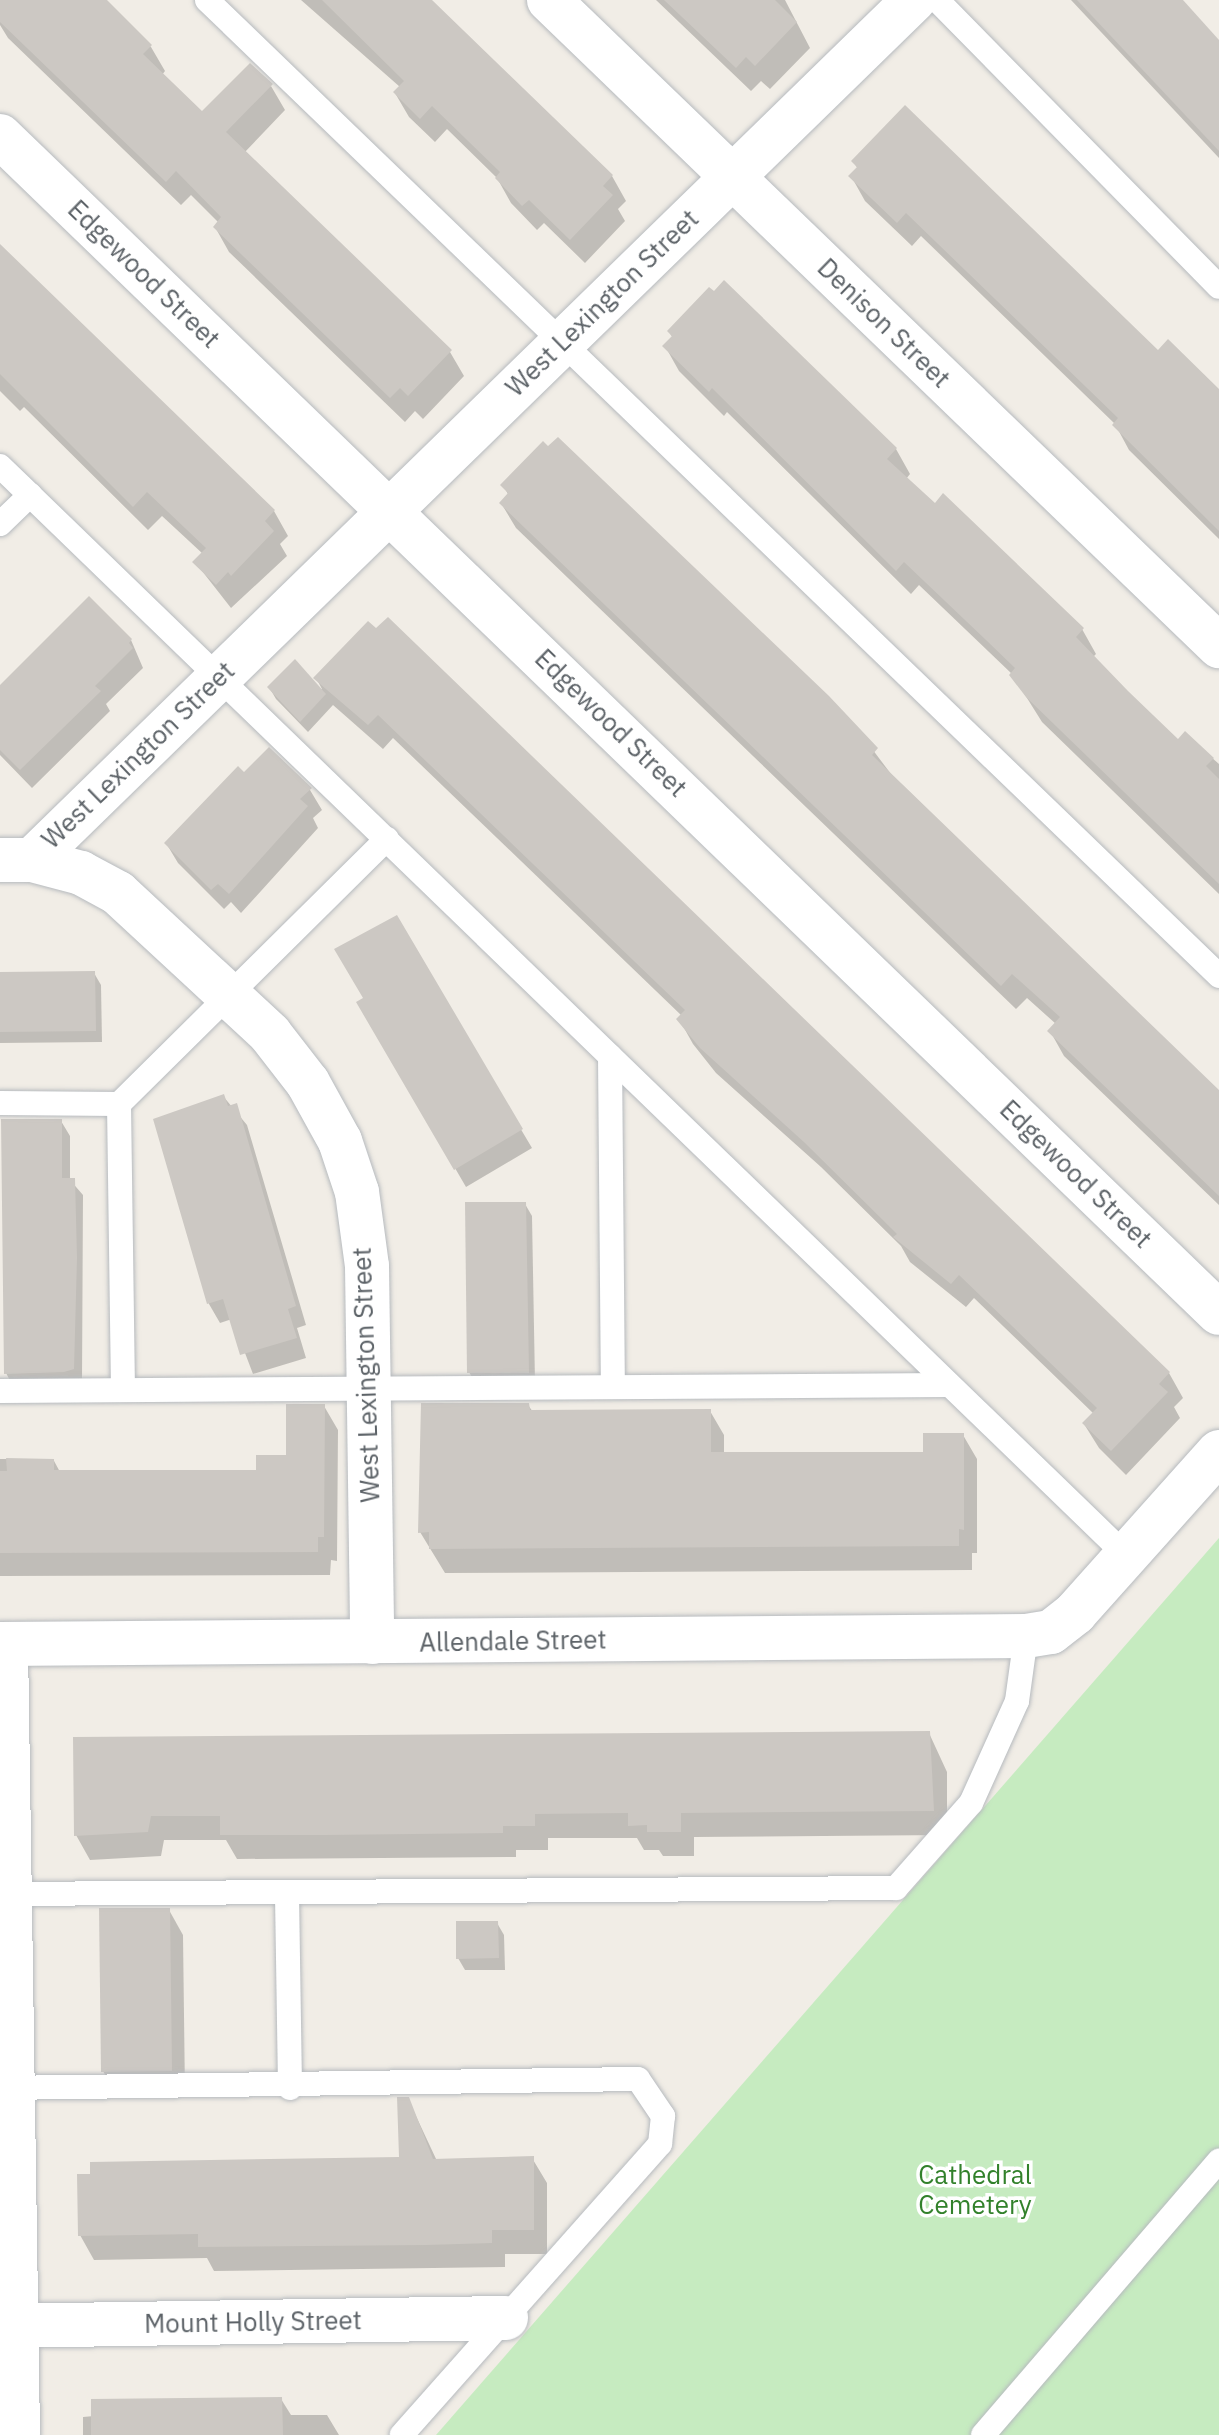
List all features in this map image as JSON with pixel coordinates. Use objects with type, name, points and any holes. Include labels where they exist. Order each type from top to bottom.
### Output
[{"type":"street","name":"Denison Street","points":[[549,0],[1219,646]]},
{"type":"street","name":"West Lexington Street","points":[[16,860],[218,676],[910,3]]},
{"type":"street","name":"Edgewood Street","points":[[0,136],[391,509],[1219,1313]]},
{"type":"street","name":"West Lexington Street","points":[[16,860],[81,873],[118,893],[270,1034],[308,1083],[340,1141],[357,1192],[367,1266],[372,1642]]},
{"type":"street","name":"Allendale Street","points":[[3,1644],[1026,1636],[1051,1632],[1075,1613],[1129,1558],[1219,1452]]},
{"type":"street","points":[[3,1644],[8,2326],[18,2435]]},
{"type":"street","name":"Mount Holly Street","points":[[8,2326],[506,2318]]},
{"type":"lane","points":[[207,0],[1219,976]]},
{"type":"lane","points":[[910,3],[1219,287]]},
{"type":"lane","points":[[0,466],[1129,1558]]},
{"type":"lane","points":[[0,524],[30,495]]},
{"type":"lane","points":[[123,1390],[119,1104],[387,839]]},
{"type":"lane","points":[[610,1056],[613,1387]]},
{"type":"lane","points":[[0,1103],[119,1104]]},
{"type":"lane","points":[[0,1391],[949,1385]]},
{"type":"lane","points":[[5,1894],[287,1895],[896,1888],[971,1803],[1017,1701],[1026,1636]]},
{"type":"lane","points":[[287,1895],[290,2088]]},
{"type":"lane","points":[[6,2088],[290,2088],[638,2079],[663,2116],[660,2144],[402,2435]]},
{"type":"lane","points":[[983,2435],[1219,2161]]},
{"type":"green space","name":"Cathedral Cemetery","points":[[1219,1538],[1219,2435],[436,2435]]},
{"type":"building","points":[[0,0],[107,0],[152,45],[143,54],[202,111],[250,63],[273,84],[226,132],[452,350],[408,396],[400,388],[390,398],[213,227],[221,217],[176,171],[166,182],[0,22]]},
{"type":"building","points":[[322,0],[432,0],[613,175],[603,186],[613,195],[570,240],[529,200],[522,206],[495,178],[500,172],[432,106],[420,119],[393,92],[404,81]]},
{"type":"building","points":[[664,0],[775,0],[797,22],[755,66],[746,57],[736,68]]},
{"type":"building","points":[[1077,0],[1183,0],[1219,40],[1219,151]]},
{"type":"building","points":[[905,105],[1158,350],[1168,339],[1219,389],[1219,531],[1112,425],[1118,418],[906,213],[897,223],[848,176],[857,167],[851,161]]},
{"type":"building","points":[[0,244],[275,510],[265,521],[274,531],[231,576],[228,572],[216,585],[192,562],[206,548],[147,492],[133,507],[0,374]]},
{"type":"building","points":[[724,280],[897,448],[887,459],[935,503],[943,493],[1084,628],[1076,637],[1128,691],[1178,739],[1185,731],[1214,758],[1206,766],[1219,779],[1219,884],[1026,697],[1009,675],[1015,668],[904,562],[896,571],[712,388],[709,392],[662,346],[672,336],[667,331],[709,287],[714,291]]},
{"type":"building","points":[[558,437],[829,696],[878,748],[872,755],[1219,1090],[1219,1196],[1047,1031],[1060,1017],[1012,974],[1001,986],[499,503],[508,493],[500,485],[543,441],[548,446]]},
{"type":"building","points":[[89,596],[132,639],[129,643],[133,648],[95,686],[101,691],[20,770],[0,750],[0,685]]},
{"type":"building","points":[[388,617],[1170,1372],[1159,1384],[1168,1392],[1111,1451],[1082,1423],[1097,1408],[959,1275],[951,1284],[893,1237],[897,1234],[805,1143],[700,1048],[676,1019],[685,1010],[378,715],[368,725],[313,678],[368,621],[376,628]]},
{"type":"building","points":[[295,659],[326,694],[300,722],[267,687]]},
{"type":"building","points":[[269,747],[312,788],[300,799],[308,806],[229,894],[218,884],[211,890],[164,843],[238,766],[244,772]]},
{"type":"building","points":[[397,915],[523,1129],[454,1170],[356,1002],[363,998],[334,949]]},
{"type":"building","points":[[95,971],[96,1031],[0,1032],[0,972]]},
{"type":"building","points":[[224,1094],[228,1106],[237,1103],[296,1306],[288,1309],[297,1338],[240,1355],[223,1299],[207,1304],[153,1119]]},
{"type":"building","points":[[1,1119],[62,1119],[62,1178],[75,1178],[77,1258],[74,1369],[64,1372],[4,1374]]},
{"type":"building","points":[[465,1202],[526,1202],[529,1373],[467,1373]]},
{"type":"building","points":[[421,1403],[529,1403],[530,1410],[711,1409],[711,1452],[923,1452],[923,1433],[964,1433],[964,1530],[959,1529],[959,1546],[429,1549],[429,1532],[418,1533]]},
{"type":"building","points":[[286,1404],[325,1404],[324,1537],[318,1537],[318,1552],[0,1553],[0,1471],[7,1471],[6,1458],[54,1459],[54,1470],[256,1470],[256,1455],[286,1455]]},
{"type":"building","points":[[930,1731],[934,1811],[681,1813],[681,1832],[647,1832],[647,1825],[628,1826],[628,1813],[535,1814],[535,1826],[503,1826],[503,1833],[324,1835],[220,1835],[220,1816],[151,1816],[148,1832],[74,1836],[73,1737]]},
{"type":"building","points":[[99,1908],[170,1908],[172,2071],[101,2072]]},
{"type":"building","points":[[456,1921],[498,1921],[499,1958],[456,1959]]},
{"type":"building","points":[[397,2097],[409,2097],[433,2159],[534,2156],[534,2230],[492,2230],[492,2243],[426,2245],[198,2247],[198,2234],[78,2236],[77,2174],[90,2174],[90,2162],[399,2157]]},
{"type":"building","points":[[282,2397],[283,2435],[91,2435],[91,2399]]}]
